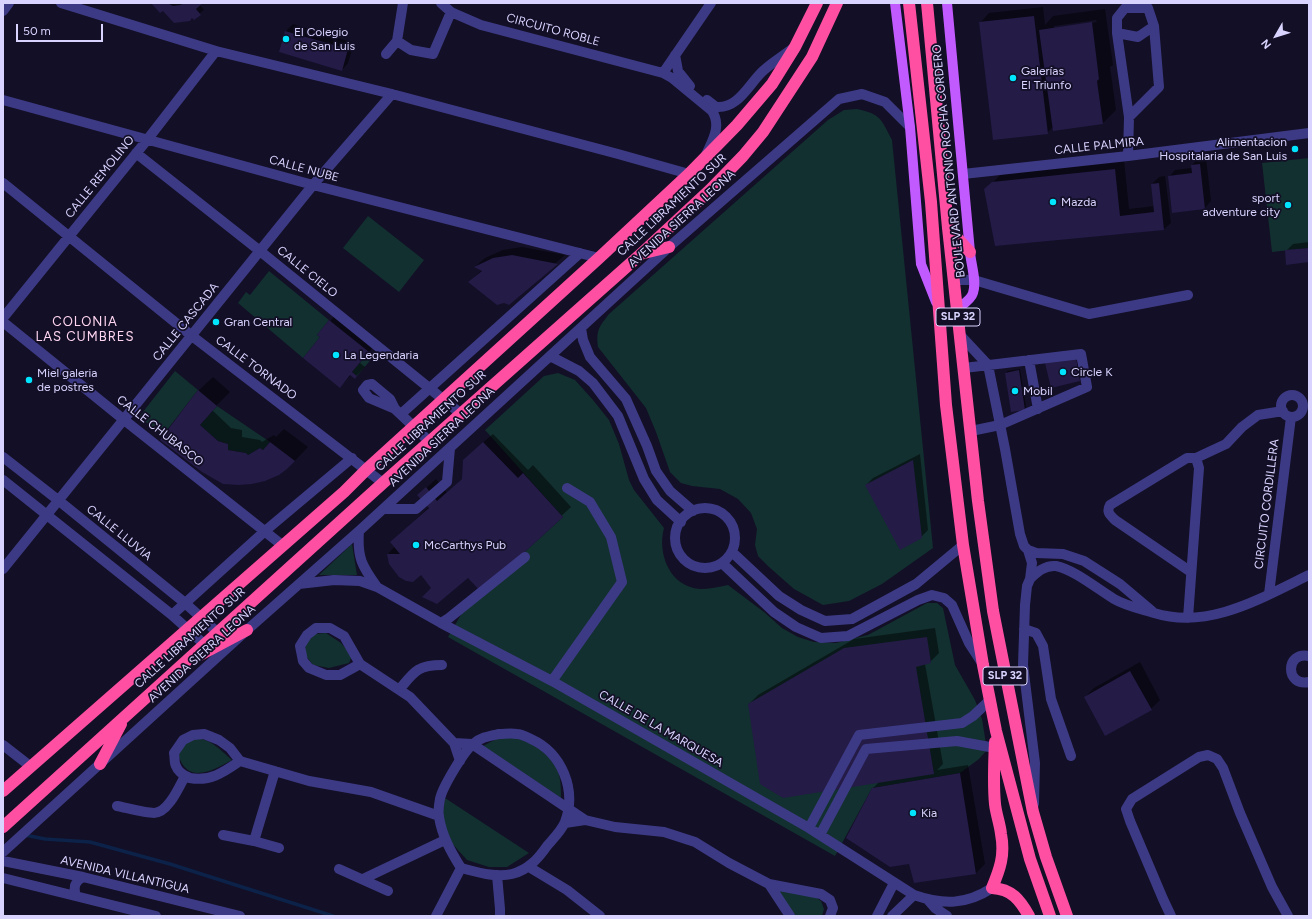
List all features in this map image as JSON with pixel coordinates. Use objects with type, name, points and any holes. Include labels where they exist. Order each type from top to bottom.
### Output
[{"type":"highway","name":"CALLE LIBRAMIENTO SUR","points":[[3,791],[344,492],[367,469],[517,334],[689,174],[753,107],[772,84],[795,47],[817,3]]},
{"type":"highway","name":"CALLE LIBRAMIENTO SUR","points":[[3,827],[460,413],[641,254],[710,190],[743,156],[763,132],[812,57],[837,3]]},
{"type":"highway","name":"SLP 32","points":[[909,3],[931,202],[946,405],[963,545],[983,665],[996,731],[1030,859],[1050,916]]},
{"type":"highway","name":"SLP 32","points":[[927,3],[948,228],[978,501],[993,611],[1033,812],[1046,857],[1067,916]]},
{"type":"highway","points":[[948,228],[970,252]]},
{"type":"highway","points":[[641,254],[669,246]]},
{"type":"highway","points":[[182,664],[247,630]]},
{"type":"highway","points":[[100,764],[127,715]]},
{"type":"highway","points":[[996,731],[994,774],[995,806],[1001,835],[1002,861],[992,888],[1000,888],[1011,893],[1019,900],[1029,916]]},
{"type":"main road","points":[[895,3],[910,127],[921,264],[938,306]]},
{"type":"main road","name":"BOULEVARD ANTONIO ROCHA CORDERO","points":[[947,3],[970,252],[974,280],[973,294],[966,303],[957,309]]},
{"type":"street","points":[[3,10],[10,3]]},
{"type":"street","points":[[61,3],[216,51],[392,94],[689,174]]},
{"type":"street","points":[[386,54],[397,41],[403,3]]},
{"type":"street","name":"CIRCUITO ROBLE","points":[[441,3],[451,12],[481,25],[663,73],[714,109]]},
{"type":"street","points":[[663,73],[711,3]]},
{"type":"street","points":[[1128,156],[1129,117],[1117,34],[1117,18],[1125,8],[1148,8],[1154,26],[1159,87],[1129,117]]},
{"type":"street","points":[[397,41],[411,50],[433,54],[451,12]]},
{"type":"street","points":[[1117,34],[1138,37],[1154,26]]},
{"type":"street","points":[[714,109],[734,103],[763,70],[795,47]]},
{"type":"street","name":"CALLE REMOLINO","points":[[3,318],[136,154],[216,51]]},
{"type":"street","points":[[675,55],[678,71],[684,80],[714,109],[717,123],[716,130],[704,158]]},
{"type":"street","name":"CALLE CASCADA","points":[[3,569],[313,185],[392,94]]},
{"type":"street","name":"AVENIDA SIERRA LEONA","points":[[3,852],[247,630],[359,531],[669,246],[839,99],[862,94],[885,102],[910,127]]},
{"type":"street","name":"CALLE NUBE","points":[[3,100],[313,185],[599,258]]},
{"type":"street","name":"CALLE PALMIRA","points":[[963,174],[1128,156],[1309,133]]},
{"type":"street","name":"CALLE CIELO","points":[[136,154],[260,251],[460,413]]},
{"type":"street","name":"CALLE TORNADO","points":[[3,183],[192,336],[367,469],[383,483]]},
{"type":"street","points":[[429,441],[398,412],[430,388],[580,253]]},
{"type":"street","points":[[954,280],[974,280],[1089,314],[1188,295]]},
{"type":"street","points":[[504,321],[517,334]]},
{"type":"street","name":"CALLE CHUBASCO","points":[[3,322],[282,545]]},
{"type":"street","points":[[581,328],[590,357],[626,399],[647,446],[656,471],[670,491],[693,511]]},
{"type":"street","points":[[960,335],[988,365],[1020,534],[1024,546],[1028,550],[1036,553],[1063,554],[1084,561],[1120,584],[1156,614]]},
{"type":"street","points":[[964,368],[1081,354],[1087,387],[1000,425],[971,431]]},
{"type":"street","points":[[550,356],[579,371],[593,383],[618,416],[644,479],[657,500],[681,522]]},
{"type":"street","points":[[1029,360],[1038,409]]},
{"type":"street","name":"CIRCUITO CORDILLERA","points":[[1269,594],[1287,414],[1282,404],[1285,398],[1309,394]]},
{"type":"street","points":[[1191,572],[1115,520],[1108,512],[1108,508],[1113,502],[1187,458],[1196,458],[1226,444],[1242,427],[1258,415],[1287,414],[1298,416],[1302,410],[1303,403],[1298,397]]},
{"type":"street","points":[[383,509],[416,509],[447,482],[450,448]]},
{"type":"street","name":"CALLE LLUVIA","points":[[3,457],[185,603],[217,632]]},
{"type":"street","points":[[172,615],[265,530],[352,458]]},
{"type":"street","points":[[1188,618],[1200,468],[1196,458]]},
{"type":"street","points":[[3,480],[172,615],[204,644]]},
{"type":"street","points":[[552,681],[622,582],[611,537],[590,502],[567,488]]},
{"type":"street","points":[[708,508],[721,513],[732,524],[735,538],[734,546],[732,552],[722,563],[715,566],[700,568],[687,562],[682,556],[676,544],[676,531],[681,522],[693,511],[708,508]]},
{"type":"street","name":"CALLE DE LA MARQUESA","points":[[359,531],[358,545],[360,558],[367,572],[378,587]]},
{"type":"street","points":[[732,552],[779,596],[801,610],[826,621],[852,619],[859,616],[916,584],[963,545]]},
{"type":"street","points":[[1028,550],[1032,563],[1025,605],[1023,665],[1035,763],[1033,812]]},
{"type":"street","points":[[441,622],[449,618],[525,556]]},
{"type":"street","points":[[722,563],[774,612],[796,627],[821,638],[848,636],[918,600],[932,595],[944,598],[952,605],[969,644],[983,665]]},
{"type":"street","points":[[1030,579],[1044,568],[1057,566],[1072,572],[1122,603],[1156,614],[1188,618],[1206,617],[1227,612],[1309,575]]},
{"type":"street","name":"CALLE DE LA MARQUESA","points":[[299,584],[334,580],[360,581],[378,587],[552,681],[809,828],[914,895],[928,900],[959,902],[972,899],[992,888]]},
{"type":"street","points":[[360,664],[340,675],[326,675],[309,668],[303,661],[300,646],[307,635],[316,628],[330,628],[344,636],[360,664],[410,697],[454,743],[460,761]]},
{"type":"street","points":[[1024,628],[1036,633],[1043,646],[1051,699],[1071,756]]},
{"type":"street","points":[[1309,656],[1300,656],[1296,658],[1291,666],[1292,675],[1295,679],[1309,684]]},
{"type":"street","points":[[399,690],[414,671],[430,665],[442,665]]},
{"type":"street","points":[[809,828],[859,735],[962,723],[974,716],[990,700]]},
{"type":"street","points":[[240,761],[223,773],[199,780],[185,776],[176,767],[174,753],[183,740],[194,735],[204,734],[219,740],[230,748],[240,761],[309,781],[371,792],[439,816]]},
{"type":"street","points":[[518,734],[537,742],[556,758],[566,777],[569,795],[569,809],[565,823],[545,850],[529,867],[511,874],[497,875],[480,873],[461,868],[452,855],[445,840],[439,816],[440,798],[452,773],[472,744],[485,736],[518,734]]},
{"type":"street","points":[[820,835],[866,749],[957,741],[995,748]]},
{"type":"street","points":[[454,743],[472,744],[585,820],[615,827],[664,832],[696,842],[729,864],[769,884],[821,894],[830,900],[833,908],[830,916]]},
{"type":"street","points":[[3,745],[30,766]]},
{"type":"street","points":[[1171,916],[1162,899],[1126,809],[1132,799],[1142,792],[1199,757],[1208,755],[1217,759],[1224,768],[1240,813],[1272,887],[1288,916]]},
{"type":"street","points":[[254,841],[275,771]]},
{"type":"street","points":[[117,806],[154,813],[162,811],[168,805],[185,776]]},
{"type":"street","points":[[565,823],[585,820]]},
{"type":"street","points":[[223,835],[279,848]]},
{"type":"street","points":[[362,879],[445,840]]},
{"type":"street","name":"AVENIDA VILLANTIGUA","points":[[3,861],[83,877],[240,916]]},
{"type":"street","points":[[529,867],[567,890],[600,916]]},
{"type":"street","points":[[436,916],[461,868]]},
{"type":"street","points":[[340,869],[388,891]]},
{"type":"street","points":[[497,875],[500,916]]},
{"type":"street","points":[[76,896],[74,890],[75,884],[83,877]]},
{"type":"street","points":[[3,878],[156,916]]},
{"type":"street","points":[[877,916],[894,883]]},
{"type":"street","points":[[769,884],[790,916]]},
{"type":"street","points":[[892,916],[914,895]]},
{"type":"street","name":"CALLE DE LA MARQUESA","points":[[928,900],[935,908],[947,916]]},
{"type":"green space","points":[[857,109],[876,115],[882,122],[892,140],[933,548],[882,584],[849,601],[823,605],[794,589],[758,556],[755,545],[757,529],[751,513],[738,499],[720,489],[692,486],[681,483],[670,472],[646,408],[598,347],[597,336],[601,326],[609,314],[828,120],[844,110]]},
{"type":"green space","name":"sport adventure city","points":[[1309,158],[1309,248],[1272,252],[1262,163]]},
{"type":"green space","points":[[368,216],[424,260],[399,292],[343,248]]},
{"type":"green space","points":[[269,271],[329,320],[317,335],[320,337],[303,358],[238,303],[246,292],[250,295]]},
{"type":"green space","points":[[369,352],[374,356],[357,376],[352,372]]},
{"type":"green space","points":[[175,371],[198,390],[163,435],[139,417]]},
{"type":"green space","points":[[558,373],[575,380],[609,420],[619,444],[629,480],[634,490],[664,528],[662,548],[664,558],[668,568],[681,582],[690,587],[700,589],[728,585],[764,612],[782,628],[798,637],[814,642],[836,643],[868,635],[927,603],[937,603],[943,608],[955,665],[975,700],[982,719],[987,750],[979,759],[960,773],[872,788],[835,856],[448,637],[462,613],[481,592],[563,517],[485,430],[544,376]]},
{"type":"green space","points":[[217,406],[270,442],[263,450],[260,448],[248,455],[246,453],[228,450],[228,444],[218,441],[200,425]]},
{"type":"green space","points":[[352,544],[357,575],[319,575]]},
{"type":"green space","points":[[326,633],[341,643],[352,656],[349,663],[329,668],[313,665],[306,656],[305,644],[315,634]]},
{"type":"green space","points":[[195,738],[211,743],[232,760],[201,773],[187,770],[182,764],[178,754],[186,743]]},
{"type":"green space","points":[[498,738],[514,738],[522,740],[534,745],[549,757],[559,774],[561,798],[483,746]]},
{"type":"green space","points":[[445,798],[529,853],[507,867],[489,867],[467,860],[449,840],[442,815]]},
{"type":"green space","points":[[777,890],[814,896],[821,901],[824,909],[822,916],[795,916]]},
{"type":"building","points":[[151,3],[167,3],[173,6],[185,3],[203,3],[196,9],[201,15],[194,20],[192,18],[190,21],[174,23],[163,11],[160,13]]},
{"type":"building","name":"Galerías El Triunfo","points":[[1034,16],[1048,134],[993,140],[979,22]]},
{"type":"building","points":[[1092,22],[1099,79],[1097,81],[1103,124],[1053,131],[1039,30]]},
{"type":"building","points":[[285,31],[348,49],[342,71],[279,52]]},
{"type":"building","points":[[1200,164],[1205,209],[1172,213],[1168,176],[1192,173],[1191,165]]},
{"type":"building","name":"Mazda","points":[[1115,169],[1120,216],[1154,212],[1151,184],[1159,183],[1164,230],[995,246],[984,189],[992,182]]},
{"type":"building","points":[[1309,248],[1309,262],[1286,265],[1285,250]]},
{"type":"building","points":[[512,255],[558,264],[509,305],[504,303],[497,305],[468,282],[482,271],[474,267],[493,258]]},
{"type":"building","name":"La Legendaria","points":[[329,320],[369,352],[352,372],[357,376],[355,379],[350,375],[340,388],[303,358],[320,337],[317,335]]},
{"type":"building","name":"Circle K","points":[[1076,357],[1080,381],[1051,388],[1045,363]]},
{"type":"building","name":"Mobil","points":[[1019,370],[1025,410],[1011,412],[1005,373]]},
{"type":"building","points":[[198,390],[217,406],[200,425],[218,441],[228,444],[228,450],[246,453],[248,455],[260,448],[263,450],[270,442],[295,461],[279,475],[265,481],[252,484],[223,484],[202,472],[160,440]]},
{"type":"building","points":[[483,442],[518,478],[523,473],[563,517],[481,592],[468,578],[437,604],[422,597],[431,588],[421,575],[413,582],[406,581],[399,577],[389,564],[387,554],[400,554],[390,542],[429,508],[417,495],[426,487],[437,501],[462,479],[463,460]]},
{"type":"building","points":[[913,460],[922,538],[900,550],[865,485]]},
{"type":"building","points":[[927,637],[931,663],[916,667],[934,774],[783,798],[760,784],[748,704],[844,648]]},
{"type":"building","points":[[1130,671],[1152,710],[1105,736],[1084,697]]},
{"type":"building","name":"Kia","points":[[960,773],[976,874],[914,883],[909,864],[890,867],[846,838],[872,788]]},
{"type":"waterway","points":[[25,835],[45,839],[90,842],[170,864],[333,916]]},
{"type":"place","name":"El Colegio de San Luis","points":[[286,39]]},
{"type":"place","name":"Galerías El Triunfo","points":[[1013,78]]},
{"type":"place","name":"Alimentacion Hospitalaria de San Luis","points":[[1295,149]]},
{"type":"place","name":"Mazda","points":[[1053,202]]},
{"type":"place","name":"sport adventure city","points":[[1288,205]]},
{"type":"place","name":"Gran Central","points":[[216,322]]},
{"type":"place","name":"La Legendaria","points":[[336,355]]},
{"type":"place","name":"Circle K","points":[[1063,372]]},
{"type":"place","name":"Miel galeria de postres","points":[[29,380]]},
{"type":"place","name":"Mobil","points":[[1015,391]]},
{"type":"place","name":"McCarthys Pub","points":[[416,545]]},
{"type":"place","name":"Kia","points":[[913,813]]},
{"type":"district","name":"COLONIA LAS CUMBRES","points":[[85,330]]}]
